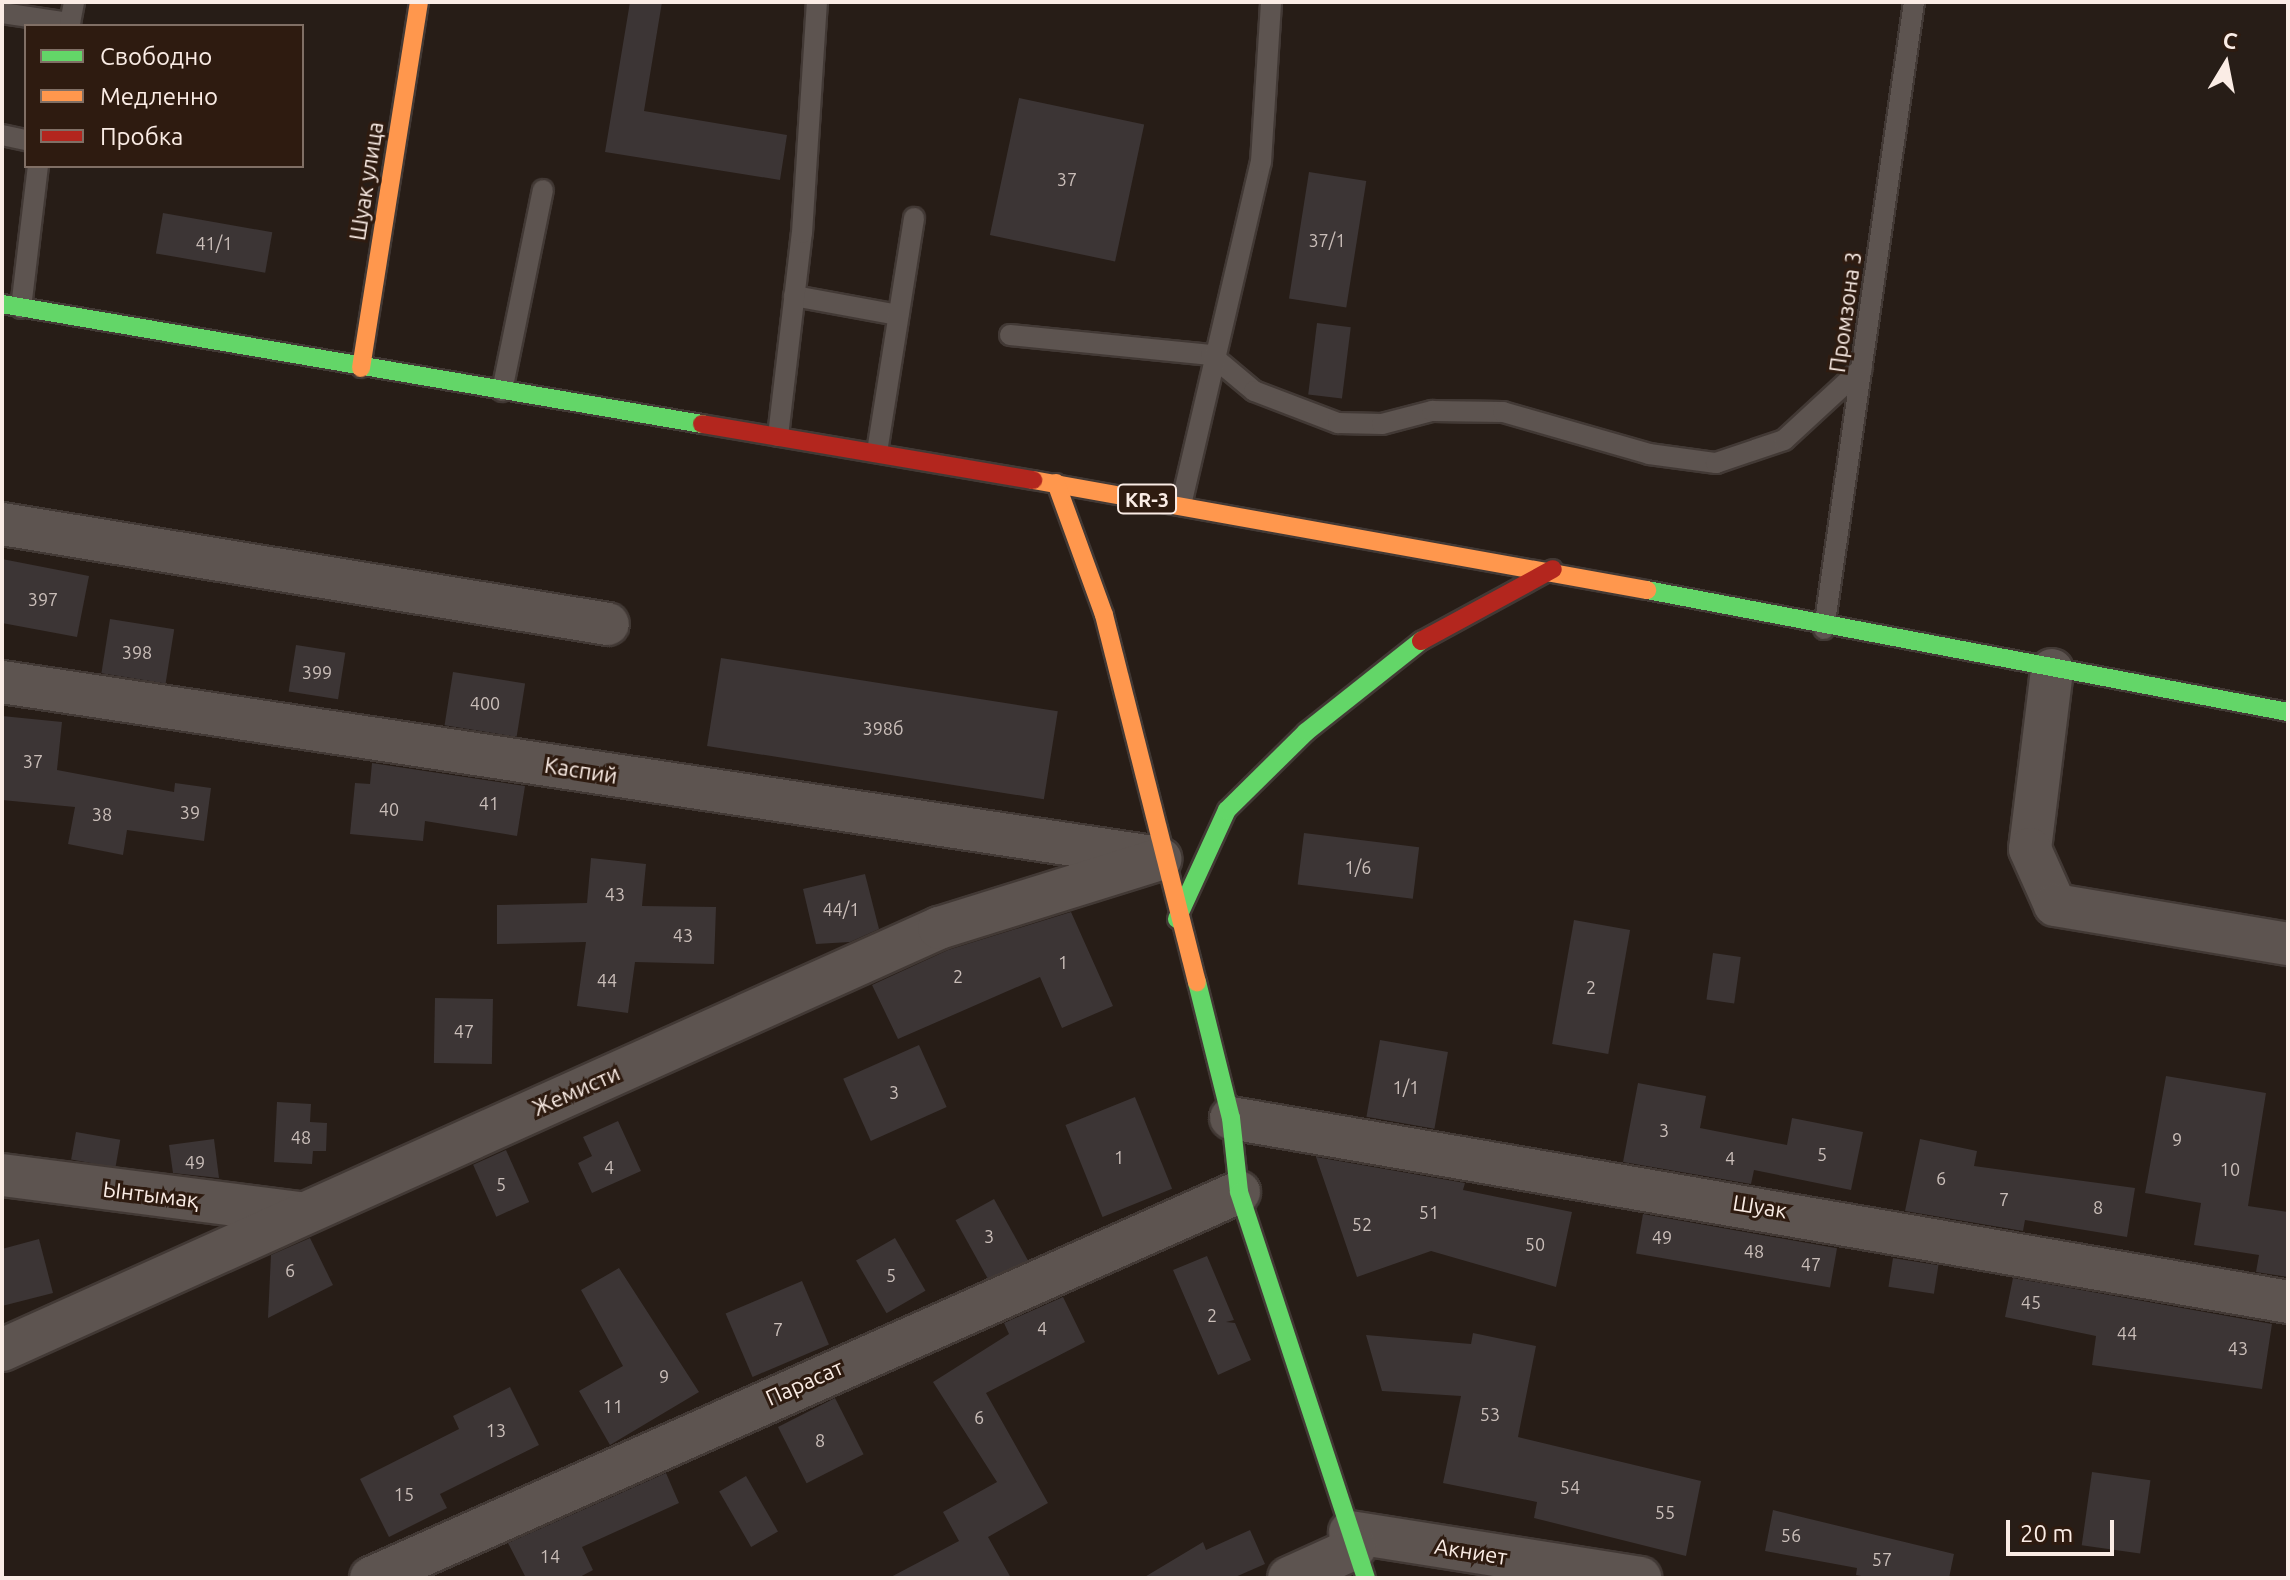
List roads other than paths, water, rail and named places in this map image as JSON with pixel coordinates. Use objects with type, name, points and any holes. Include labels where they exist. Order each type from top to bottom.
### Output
[{"type":"main road","name":"Шуак улица","points":[[361,368],[419,2]]},
{"type":"main road","name":"KR-3","points":[[11,306],[1553,569],[1824,629],[2288,712]]},
{"type":"main road","points":[[1056,483],[1104,615],[1161,859],[1231,1118],[1239,1192],[1357,1553]]},
{"type":"main road","points":[[1177,919],[1227,810],[1306,732],[1423,640],[1553,569]]},
{"type":"street","points":[[2,524],[608,624]]},
{"type":"street","points":[[2052,670],[2030,849],[2055,905],[2288,944]]},
{"type":"street","name":"Каспий","points":[[2,682],[1161,859]]},
{"type":"street","name":"Жемисти","points":[[2,1350],[300,1213],[939,928],[1161,859]]},
{"type":"street","name":"Шуак","points":[[1231,1118],[2288,1302]]},
{"type":"street","name":"Ынтымақ","points":[[2,1175],[300,1213]]},
{"type":"street","name":"Парасат","points":[[371,1578],[1239,1192]]},
{"type":"street","points":[[1289,1578],[1357,1553]]},
{"type":"street","name":"Акниет","points":[[1357,1553],[1640,1578]]},
{"type":"lane","points":[[2,13],[70,23],[74,2]]},
{"type":"lane","points":[[778,436],[794,296],[817,2]]},
{"type":"lane","points":[[1181,505],[1211,355],[1261,162],[1271,2]]},
{"type":"lane","name":"Промзона 3","points":[[1824,629],[1914,2]]},
{"type":"lane","points":[[2,135],[24,140]]},
{"type":"lane","points":[[11,306],[38,168]]},
{"type":"lane","points":[[502,391],[543,190]]},
{"type":"lane","points":[[877,452],[914,218]]},
{"type":"lane","points":[[794,296],[898,315]]},
{"type":"lane","points":[[1010,335],[1211,355],[1254,391],[1338,423],[1382,424],[1432,411],[1503,412],[1649,454],[1716,463],[1784,440],[1862,368]]}]
